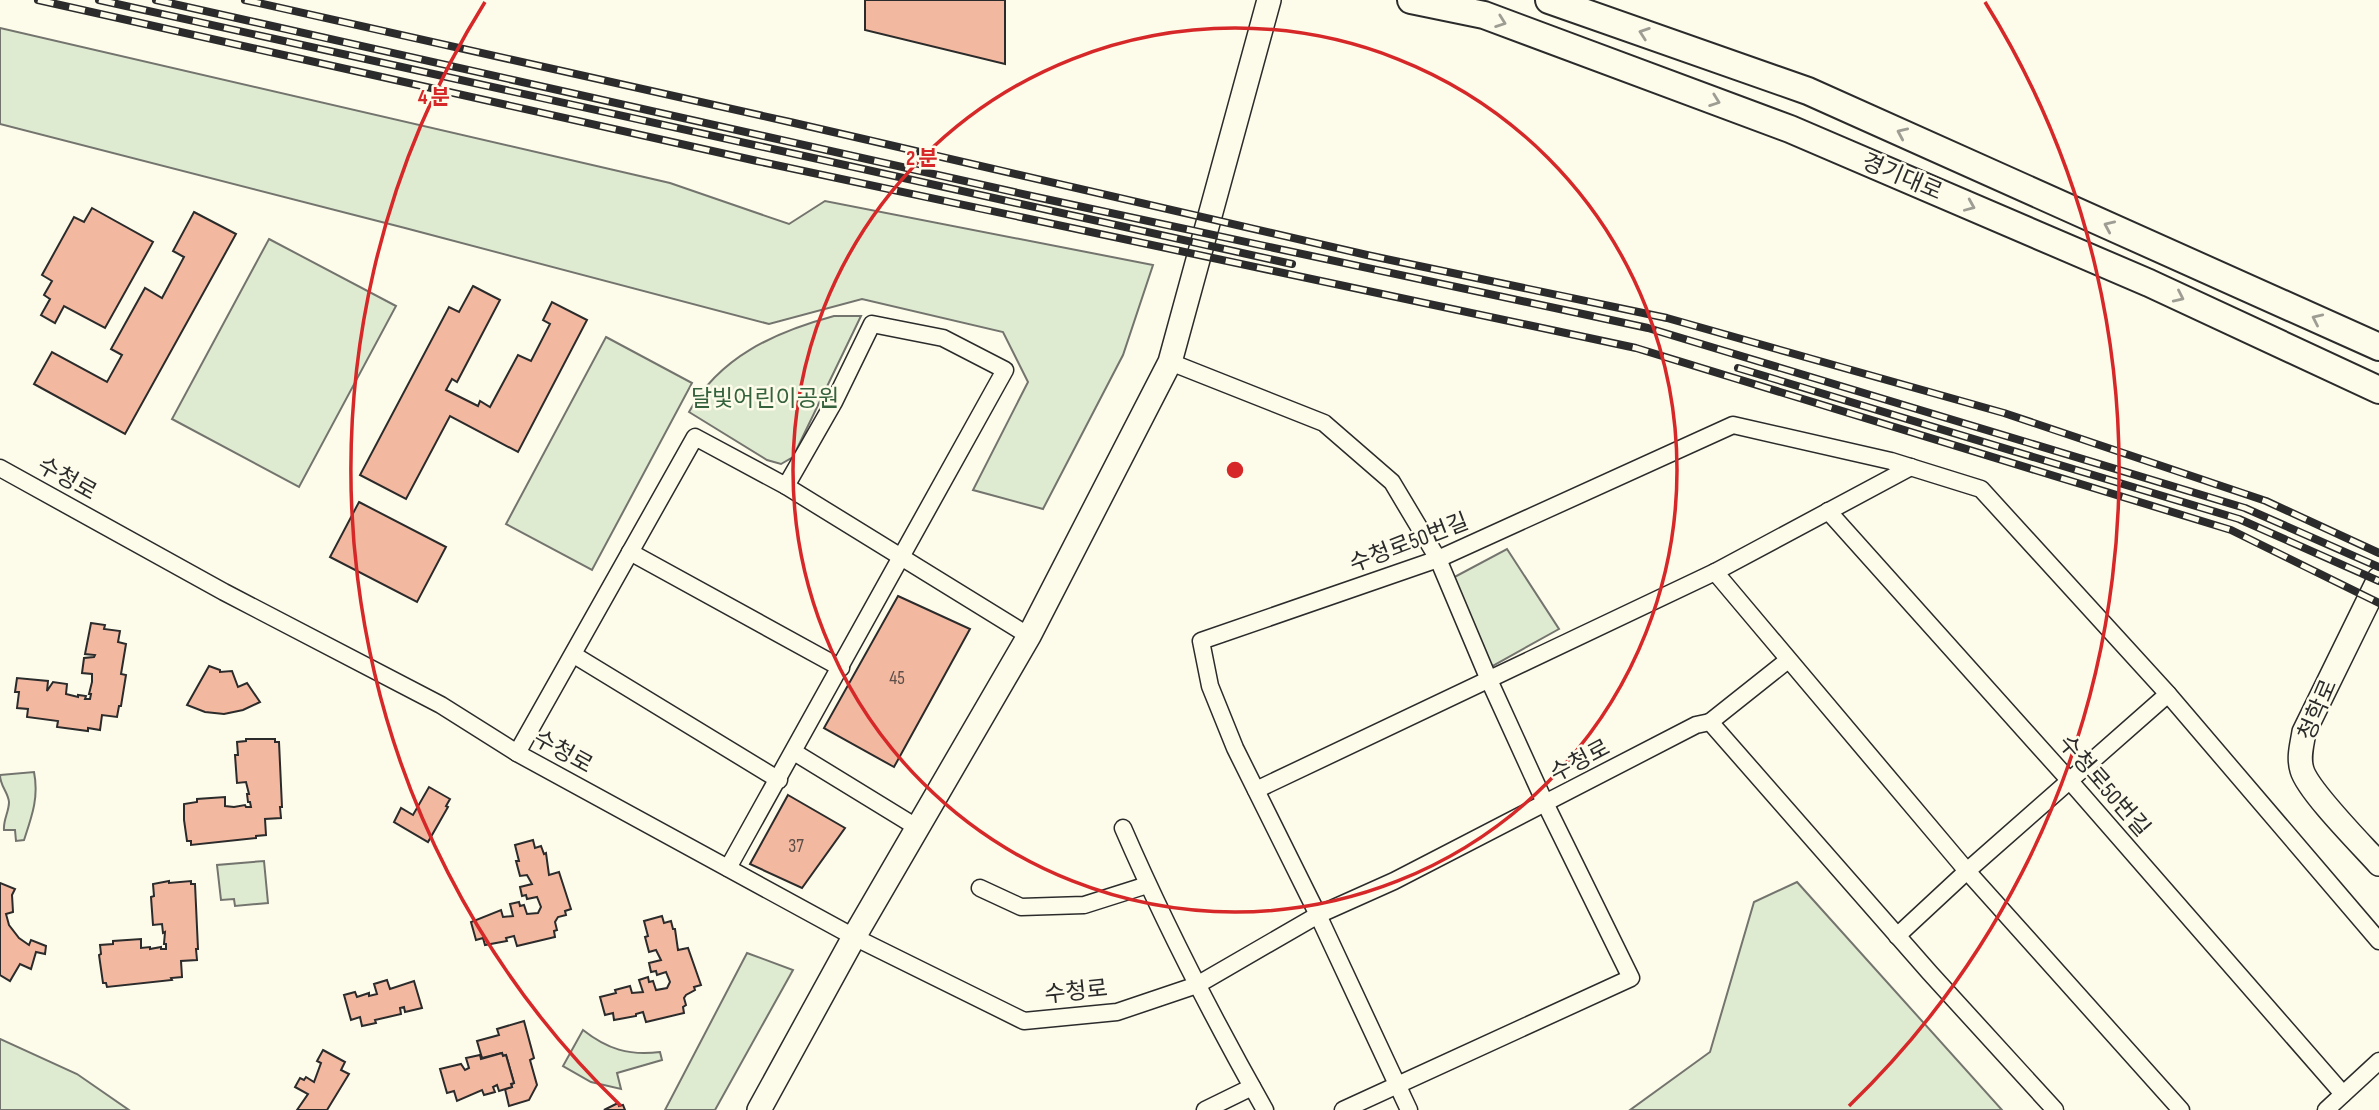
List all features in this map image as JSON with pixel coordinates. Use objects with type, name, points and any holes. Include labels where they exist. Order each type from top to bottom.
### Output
[{"type":"main road","name":"경기대로","points":[[1411,0],[1484,15],[1790,129],[2149,283],[2379,390]]},
{"type":"main road","name":"경기대로","points":[[1549,0],[1808,91],[2379,347]]},
{"type":"street","points":[[759,1110],[854,937],[1029,636],[1170,362],[1269,0]]},
{"type":"street","points":[[728,868],[1005,370],[943,338],[872,324],[834,402],[786,486]]},
{"type":"street","points":[[1170,362],[1324,423],[1392,482],[1438,559],[1546,805],[1631,978],[1343,1110]]},
{"type":"street","name":"수청로50번길","points":[[1409,1110],[1318,915],[1235,748],[1210,686],[1201,641],[1438,559],[1732,425],[1910,467],[1981,489],[2168,694],[2379,941]]},
{"type":"street","points":[[517,753],[695,437],[786,486],[1029,636]]},
{"type":"street","points":[[1256,790],[1715,572],[1910,467]]},
{"type":"street","name":"수청로","points":[[0,468],[224,592],[440,705],[517,753],[854,937],[1024,1021],[1117,1012],[1197,985],[1318,915],[1394,881],[1546,805],[1696,725],[1710,722],[1788,660]]},
{"type":"street","name":"수청로50번길","points":[[1828,511],[2069,780],[2343,1094]]},
{"type":"street","points":[[630,552],[841,668]]},
{"type":"street","points":[[1715,572],[1967,871],[2181,1110]]},
{"type":"street","name":"청학로","points":[[2379,579],[2304,732],[2300,753],[2302,772],[2312,788],[2379,864]]},
{"type":"street","points":[[573,655],[779,780]]},
{"type":"street","points":[[1897,936],[2168,694]]},
{"type":"street","points":[[1710,722],[1897,936],[2055,1110]]},
{"type":"street","points":[[794,752],[918,828]]},
{"type":"street","points":[[1123,828],[1147,885],[1197,985],[1265,1110]]},
{"type":"street","points":[[980,888],[1021,906],[1046,906],[1084,905],[1147,885]]},
{"type":"street","points":[[2326,1110],[2379,1061]]},
{"type":"street","points":[[1205,1110],[1252,1087]]},
{"type":"green space","points":[[0,28],[670,183],[789,224],[825,201],[1153,265],[1123,355],[1043,509],[973,490],[1028,382],[1003,332],[862,299],[769,324],[0,124]]},
{"type":"green space","points":[[269,239],[396,306],[299,487],[172,419]]},
{"type":"green space","name":"달빛어린이공원","points":[[834,316],[861,316],[793,457],[781,464],[767,460],[689,412],[716,376],[751,349],[791,330]]},
{"type":"green space","points":[[606,337],[692,383],[592,570],[506,524]]},
{"type":"green space","points":[[1507,549],[1559,629],[1487,669],[1447,581]]},
{"type":"green space","points":[[34,772],[36,790],[32,815],[24,840],[16,841],[15,830],[4,830],[9,802],[0,775]]},
{"type":"green space","points":[[264,861],[268,903],[235,906],[234,899],[221,900],[217,865]]},
{"type":"green space","points":[[1797,882],[2002,1110],[1630,1110],[1710,1052],[1754,902]]},
{"type":"green space","points":[[747,953],[793,970],[715,1110],[665,1110]]},
{"type":"green space","points":[[583,1030],[619,1050],[660,1052],[662,1060],[617,1073],[621,1089],[591,1082],[563,1066]]},
{"type":"green space","points":[[0,1039],[77,1074],[129,1110],[0,1110]]},
{"type":"building","points":[[865,0],[1005,0],[1005,64],[865,30]]},
{"type":"building","points":[[92,208],[153,242],[105,328],[64,306],[55,323],[41,315],[50,299],[44,295],[52,281],[42,275],[74,217],[84,222]]},
{"type":"building","points":[[194,212],[236,234],[125,434],[34,384],[52,352],[107,382],[122,355],[111,349],[145,288],[162,298],[184,257],[173,251]]},
{"type":"building","points":[[473,286],[500,300],[457,382],[452,379],[446,390],[478,406],[480,401],[490,407],[518,355],[531,361],[550,324],[543,320],[552,302],[587,320],[518,452],[450,416],[406,499],[360,475],[449,307],[459,312]]},
{"type":"building","points":[[359,502],[446,547],[417,602],[330,557]]},
{"type":"building","points":[[898,596],[970,629],[894,767],[824,728]]},
{"type":"building","points":[[91,623],[105,625],[104,629],[120,631],[118,642],[126,644],[121,674],[126,675],[117,717],[102,715],[100,730],[88,728],[88,731],[57,727],[58,721],[27,717],[28,709],[17,708],[17,678],[48,681],[47,691],[53,682],[67,684],[66,694],[86,696],[85,699],[90,699],[92,674],[82,673],[84,658],[95,655],[85,654]]},
{"type":"building","points":[[209,666],[220,672],[232,671],[238,687],[247,683],[260,702],[243,710],[224,714],[205,712],[187,705]]},
{"type":"building","points":[[246,739],[275,739],[275,742],[279,742],[281,818],[265,819],[266,835],[256,838],[191,845],[191,841],[187,841],[184,804],[197,802],[197,799],[225,797],[225,806],[251,807],[246,782],[237,783],[237,742]]},
{"type":"building","points":[[429,787],[450,799],[428,842],[394,822],[401,808],[413,815]]},
{"type":"building","points":[[788,795],[845,828],[802,888],[750,864]]},
{"type":"building","points":[[533,840],[535,848],[541,846],[544,854],[546,853],[549,875],[559,872],[571,909],[565,911],[566,915],[558,917],[555,922],[555,937],[517,946],[514,936],[506,938],[507,941],[485,945],[483,938],[476,940],[471,922],[501,910],[503,917],[513,916],[510,904],[519,902],[520,906],[524,905],[527,914],[538,913],[541,907],[537,897],[527,899],[526,895],[522,896],[520,887],[532,884],[527,875],[520,876],[516,861],[519,861],[515,845]]},
{"type":"building","points":[[191,881],[191,884],[195,884],[197,960],[181,961],[182,977],[171,978],[172,980],[107,987],[106,983],[103,983],[100,945],[141,939],[141,948],[166,949],[162,924],[153,925],[151,897],[154,896],[153,884]]},
{"type":"building","points":[[0,883],[15,889],[12,895],[13,912],[6,914],[9,925],[19,938],[29,945],[31,940],[46,946],[45,954],[36,952],[31,969],[20,964],[10,981],[0,975]]},
{"type":"building","points":[[662,916],[664,923],[671,921],[675,929],[678,950],[688,948],[701,985],[694,987],[695,990],[684,998],[684,1013],[646,1022],[643,1012],[614,1020],[613,1013],[605,1015],[600,997],[630,986],[632,993],[643,992],[639,980],[648,977],[649,982],[653,981],[656,990],[667,988],[670,982],[666,972],[657,975],[656,971],[651,972],[649,963],[661,960],[656,950],[649,952],[645,937],[648,936],[644,921]]},
{"type":"building","points":[[387,980],[390,989],[414,981],[422,1008],[405,1012],[404,1007],[400,1008],[401,1014],[362,1026],[360,1017],[351,1020],[344,995],[355,992],[357,997],[369,993],[369,996],[377,994],[374,984]]},
{"type":"building","points":[[524,1021],[534,1058],[530,1060],[537,1085],[529,1100],[509,1106],[505,1089],[512,1087],[511,1084],[514,1083],[506,1055],[503,1056],[502,1053],[482,1058],[477,1041],[499,1035],[497,1029]]},
{"type":"building","points":[[323,1050],[345,1062],[341,1070],[349,1074],[327,1110],[297,1110],[308,1094],[295,1087],[300,1078],[304,1080],[306,1077],[314,1082],[321,1063],[317,1061]]},
{"type":"building","points":[[502,1053],[503,1056],[506,1055],[514,1083],[511,1084],[512,1087],[499,1091],[497,1085],[493,1087],[495,1092],[484,1095],[482,1090],[457,1101],[454,1091],[447,1093],[440,1069],[461,1064],[465,1070],[469,1068],[466,1058],[480,1055],[481,1059]]},
{"type":"building","points":[[618,1103],[619,1106],[623,1105],[625,1110],[604,1110]]},
{"type":"railway","points":[[38,0],[757,161],[1636,348],[2231,530],[2379,603]]},
{"type":"railway","points":[[99,0],[1292,264]]},
{"type":"railway","points":[[156,0],[1036,197],[1648,328],[2245,508],[2379,567]]},
{"type":"railway","points":[[245,0],[1367,255],[1667,318],[2004,413],[2266,501],[2379,553]]},
{"type":"railway","points":[[1738,368],[2239,519],[2379,581]]}]
